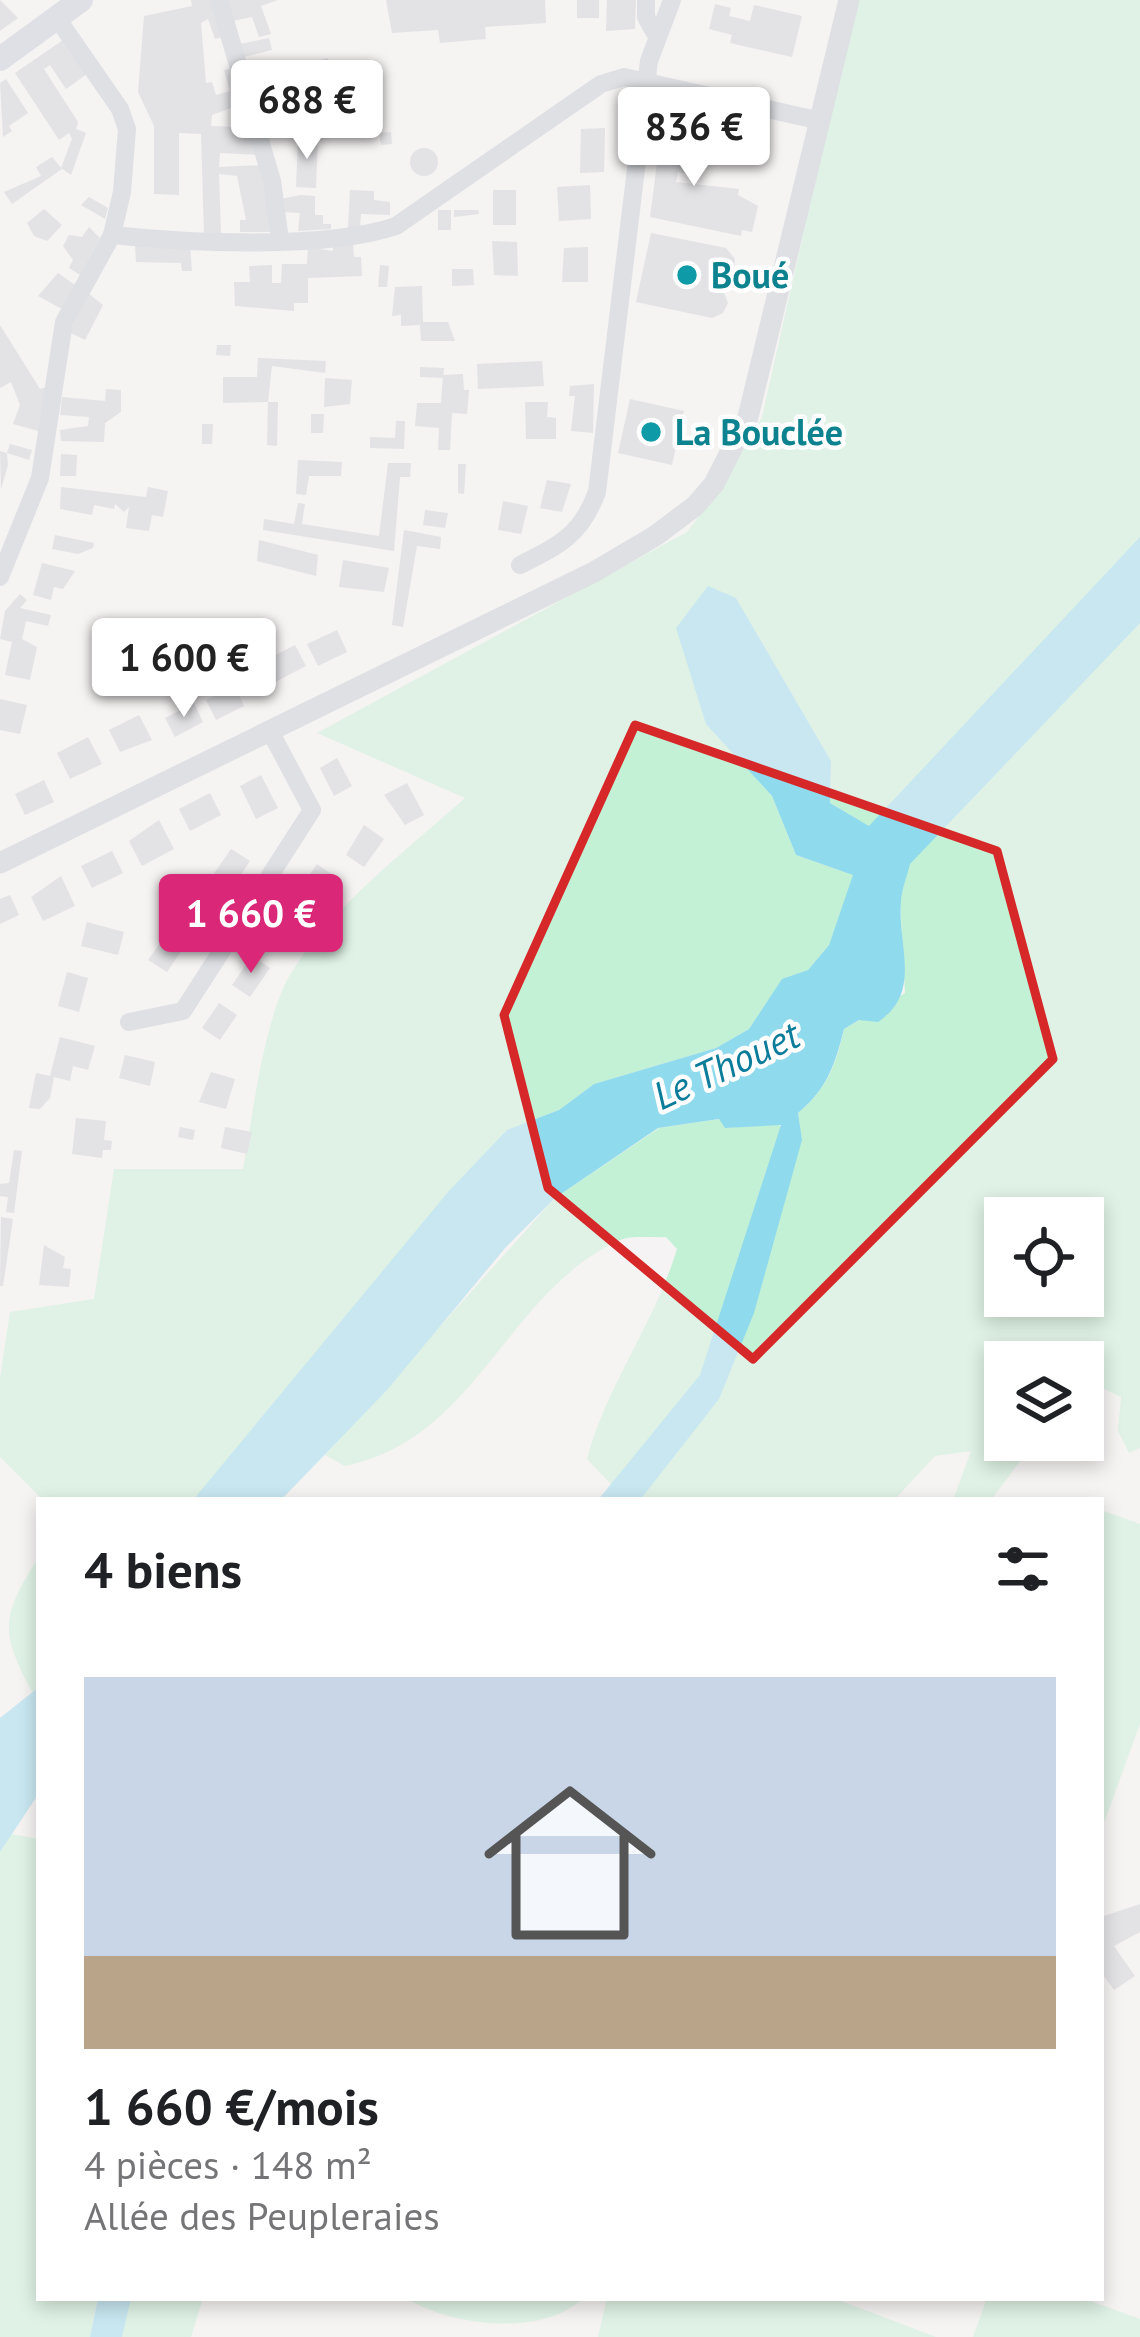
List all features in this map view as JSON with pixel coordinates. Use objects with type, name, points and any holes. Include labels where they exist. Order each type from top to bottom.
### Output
[{"type":"main road","points":[[0,59],[81,0]]},
{"type":"street","points":[[219,0],[272,182],[280,240]]},
{"type":"street","points":[[646,0],[646,17],[655,33]]},
{"type":"street","points":[[520,565],[571,539],[585,525],[597,492],[647,79],[655,33],[672,0]]},
{"type":"street","points":[[0,863],[594,572],[695,506],[731,457],[748,417],[849,0]]},
{"type":"street","points":[[0,574],[40,478],[64,322],[112,235],[122,197],[127,129],[103,82],[57,18]]},
{"type":"street","points":[[112,235],[280,240],[355,237],[396,226],[601,84],[624,77],[821,121]]},
{"type":"street","points":[[129,1022],[184,1010],[313,810],[271,733]]},
{"type":"highlighted area","points":[[635,725],[997,851],[1053,1059],[753,1359],[548,1188],[504,1015]]},
{"type":"green space","points":[[856,0],[1140,0],[1140,1448],[1129,1453],[1118,1431],[1121,1397],[1104,1389],[1104,1341],[984,1341],[984,1461],[1020,1461],[993,1497],[954,1497],[971,1451],[935,1456],[897,1497],[623,1497],[587,1459],[606,1405],[677,1249],[666,1237],[642,1237],[620,1240],[581,1263],[428,1426],[390,1451],[345,1466],[325,1455],[555,1198],[659,1128],[720,1119],[726,1128],[777,1124],[801,1139],[798,1113],[829,1076],[844,1029],[905,993],[900,901],[909,864],[870,827],[830,803],[831,761],[736,598],[706,723],[772,796],[796,855],[854,875],[829,945],[808,970],[782,980],[749,1029],[716,1048],[594,1084],[559,1110],[507,1130],[196,1497],[40,1497],[0,1457],[0,1378],[10,1312],[94,1299],[114,1169],[243,1169],[267,1038],[293,970],[351,900],[465,798],[317,733],[687,532],[725,482],[762,417]]},
{"type":"green space","points":[[1104,1511],[1140,1524],[1140,1724],[1104,1823]]},
{"type":"green space","points":[[36,1562],[33,1694],[10,1639],[17,1595]]},
{"type":"green space","points":[[11,1834],[36,1838],[36,2301],[97,2301],[90,2337],[0,2337],[0,1852]]},
{"type":"green space","points":[[104,2301],[202,2301],[191,2337],[115,2337]]},
{"type":"green space","points":[[412,2301],[579,2301],[545,2319],[522,2323],[472,2321]]},
{"type":"green space","points":[[606,2301],[841,2301],[936,2337],[598,2337]]},
{"type":"green space","points":[[986,2301],[1090,2301],[1140,2319],[1140,2337],[973,2337]]},
{"type":"water","name":"Le Thouet","points":[[1140,537],[1140,623],[910,864],[901,901],[905,967],[900,997],[878,1022],[859,1020],[844,1029],[828,1076],[798,1113],[802,1140],[754,1313],[719,1399],[642,1497],[600,1497],[700,1375],[781,1125],[725,1128],[719,1119],[658,1128],[555,1198],[506,1247],[387,1390],[284,1497],[195,1497],[448,1192],[507,1130],[559,1110],[594,1084],[716,1048],[749,1029],[782,979],[808,970],[829,945],[853,875],[796,855],[772,796],[706,724],[676,628],[708,586],[736,598],[831,761],[830,803],[869,826]]},
{"type":"water","points":[[36,1689],[36,1798],[0,1852],[0,1718]]},
{"type":"water","points":[[97,2301],[130,2301],[122,2337],[90,2337]]},
{"type":"building","points":[[0,0],[18,18],[0,31]]},
{"type":"building","points":[[191,0],[216,0],[227,36],[215,39],[208,19],[201,23],[206,83],[212,82],[216,95],[230,91],[224,70],[236,67],[261,155],[220,153],[219,167],[263,165],[274,226],[269,232],[240,232],[240,220],[246,220],[237,176],[219,174],[221,233],[204,233],[201,134],[179,133],[179,195],[154,194],[154,126],[138,92],[144,16],[192,6]],"holes":[[[234,107],[240,127],[211,126],[212,115]]]},
{"type":"building","points":[[227,0],[278,0],[261,6],[271,34],[259,37],[252,17],[233,21]]},
{"type":"building","points":[[386,0],[545,0],[546,23],[485,27],[486,39],[440,43],[438,30],[392,33]]},
{"type":"building","points":[[577,0],[599,0],[599,18],[577,18]]},
{"type":"building","points":[[607,0],[636,0],[635,29],[606,31]]},
{"type":"building","points":[[715,4],[731,8],[729,16],[750,21],[754,5],[802,16],[792,57],[730,43],[732,35],[709,29]]},
{"type":"building","points":[[269,38],[272,50],[244,57],[240,44]]},
{"type":"building","points":[[63,40],[87,74],[66,89],[50,65],[44,69],[78,122],[76,129],[86,133],[71,175],[61,168],[72,139],[69,133],[59,140],[15,73]]},
{"type":"building","points":[[328,58],[331,74],[319,76],[316,61]]},
{"type":"building","points":[[276,70],[278,81],[271,83],[272,91],[255,94],[250,75]]},
{"type":"building","points":[[6,79],[28,113],[9,126],[12,131],[3,137],[0,83]]},
{"type":"building","points":[[273,95],[272,109],[317,111],[319,124],[269,129],[256,97]]},
{"type":"building","points":[[663,117],[696,124],[688,174],[678,172],[676,182],[739,189],[738,195],[758,206],[752,232],[742,230],[741,236],[650,217]]},
{"type":"building","points":[[605,128],[604,172],[580,173],[581,129]]},
{"type":"building","points":[[391,132],[392,144],[381,145],[379,133]]},
{"type":"building","points":[[318,136],[316,188],[296,187],[298,137]]},
{"type":"building","points":[[424,148],[434,152],[438,162],[434,172],[424,176],[414,172],[410,162],[414,152]]},
{"type":"building","points":[[52,157],[62,169],[12,204],[4,192],[41,176],[36,167]]},
{"type":"building","points":[[590,185],[591,219],[559,221],[557,187]]},
{"type":"building","points":[[350,190],[374,191],[374,200],[390,202],[390,215],[361,214],[360,228],[348,228]]},
{"type":"building","points":[[493,190],[516,190],[516,225],[493,225]]},
{"type":"building","points":[[315,196],[315,215],[323,215],[323,224],[331,224],[331,229],[298,231],[300,213],[282,212],[280,199]]},
{"type":"building","points":[[89,197],[108,208],[105,219],[81,205]]},
{"type":"building","points":[[44,209],[62,225],[47,241],[34,236],[27,223]]},
{"type":"building","points":[[438,210],[451,210],[451,230],[438,230]]},
{"type":"building","points":[[454,210],[478,210],[479,214],[454,217]]},
{"type":"building","points":[[89,227],[100,238],[80,275],[69,268],[73,260],[63,246],[69,235],[82,237]]},
{"type":"building","name":"Boué","points":[[651,233],[726,248],[735,259],[723,290],[728,303],[723,313],[712,318],[636,302]]},
{"type":"building","points":[[492,241],[517,242],[518,276],[494,275]]},
{"type":"building","points":[[333,243],[353,243],[354,257],[361,257],[362,276],[308,278],[308,303],[294,303],[294,311],[235,306],[234,282],[250,282],[249,266],[272,265],[272,283],[281,283],[282,264],[307,264],[308,247],[333,251]]},
{"type":"building","points":[[135,245],[190,245],[192,271],[182,271],[181,263],[136,262]]},
{"type":"building","points":[[588,247],[588,282],[562,282],[564,248]]},
{"type":"building","points":[[380,265],[389,266],[387,287],[378,287]]},
{"type":"building","points":[[452,269],[473,269],[474,285],[452,286]]},
{"type":"building","points":[[58,273],[75,285],[62,309],[38,296]]},
{"type":"building","points":[[422,286],[423,322],[448,322],[455,341],[421,341],[420,325],[401,326],[401,315],[392,316],[395,287]]},
{"type":"building","points":[[89,294],[103,305],[85,340],[69,332]]},
{"type":"building","points":[[0,325],[40,389],[46,387],[42,432],[13,424],[20,405],[11,382],[0,388]]},
{"type":"building","points":[[217,345],[231,345],[230,356],[216,355]]},
{"type":"building","points":[[258,358],[326,361],[325,373],[272,366],[268,402],[223,403],[223,377],[257,377]]},
{"type":"building","points":[[542,361],[544,386],[478,389],[477,364]]},
{"type":"building","points":[[420,367],[444,368],[443,378],[420,377]]},
{"type":"building","points":[[463,374],[464,390],[469,390],[467,414],[452,413],[450,450],[438,450],[439,428],[415,426],[417,403],[441,403],[443,375]]},
{"type":"building","points":[[325,378],[352,380],[350,404],[324,407]]},
{"type":"building","points":[[594,384],[593,433],[571,431],[575,396],[569,396],[570,386]]},
{"type":"building","points":[[106,389],[121,390],[121,412],[105,423],[104,442],[61,441],[60,430],[88,426],[89,417],[60,415],[62,397],[105,401]]},
{"type":"building","name":"La Bouclée","points":[[630,399],[684,411],[672,465],[618,453]]},
{"type":"building","points":[[268,402],[278,402],[277,446],[267,445]]},
{"type":"building","points":[[525,402],[548,402],[547,417],[556,418],[556,439],[526,439]]},
{"type":"building","points":[[311,414],[324,414],[323,433],[311,433]]},
{"type":"building","points":[[396,421],[405,421],[404,449],[370,448],[370,437],[395,438]]},
{"type":"building","points":[[202,424],[213,424],[212,444],[202,444]]},
{"type":"building","points":[[10,444],[32,450],[29,460],[7,453]]},
{"type":"building","points":[[0,451],[7,453],[8,465],[1,489]]},
{"type":"building","points":[[61,454],[77,455],[76,476],[60,476]]},
{"type":"building","points":[[298,460],[342,462],[341,476],[309,476],[306,495],[296,494]]},
{"type":"building","points":[[388,463],[411,463],[410,477],[400,477],[394,551],[263,530],[264,519],[294,524],[298,503],[305,504],[302,524],[379,536]]},
{"type":"building","points":[[458,464],[466,464],[464,494],[458,493]]},
{"type":"building","points":[[547,480],[571,484],[562,512],[540,508]]},
{"type":"building","points":[[61,487],[146,497],[148,487],[168,491],[163,517],[152,515],[149,531],[126,528],[129,507],[124,512],[115,504],[114,509],[94,505],[92,515],[60,509]]},
{"type":"building","points":[[503,501],[528,506],[521,534],[498,530]]},
{"type":"building","points":[[425,510],[448,513],[445,528],[423,525]]},
{"type":"building","points":[[404,530],[441,537],[440,549],[417,546],[403,627],[392,625]]},
{"type":"building","points":[[55,535],[94,543],[93,548],[78,554],[52,549]]},
{"type":"building","points":[[259,540],[318,555],[316,576],[257,561]]},
{"type":"building","points":[[343,560],[389,568],[384,592],[339,587]]},
{"type":"building","points":[[42,563],[75,571],[63,589],[54,587],[51,600],[33,595]]},
{"type":"building","points":[[20,594],[27,600],[20,608],[51,615],[48,626],[26,621],[22,639],[37,647],[30,680],[5,675],[12,642],[0,639],[5,611]]},
{"type":"building","points":[[337,630],[347,652],[318,666],[307,644]]},
{"type":"building","points":[[295,645],[306,666],[273,683],[262,662]]},
{"type":"building","points":[[235,686],[244,706],[216,720],[206,700]]},
{"type":"building","points":[[0,699],[27,705],[20,734],[0,730]]},
{"type":"building","points":[[194,703],[203,722],[175,737],[165,718]]},
{"type":"building","points":[[139,715],[152,740],[120,752],[109,730]]},
{"type":"building","points":[[88,737],[102,764],[70,779],[57,753]]},
{"type":"building","points":[[337,758],[352,786],[334,796],[320,768]]},
{"type":"building","points":[[261,775],[278,808],[256,819],[240,786]]},
{"type":"building","points":[[44,780],[54,802],[25,815],[15,794]]},
{"type":"building","points":[[407,783],[424,815],[405,825],[384,795]]},
{"type":"building","points":[[210,793],[221,815],[190,831],[179,809]]},
{"type":"building","points":[[159,820],[174,849],[142,866],[129,841]]},
{"type":"building","points":[[364,825],[384,839],[364,867],[346,855]]},
{"type":"building","points":[[231,849],[250,861],[232,888],[213,875]]},
{"type":"building","points":[[112,851],[123,873],[92,888],[81,866]]},
{"type":"building","points":[[317,864],[337,878],[318,906],[298,892]]},
{"type":"building","points":[[61,876],[75,906],[43,921],[31,897]]},
{"type":"building","points":[[195,890],[216,906],[196,931],[175,916]]},
{"type":"building","points":[[10,895],[19,915],[0,924],[0,899]]},
{"type":"building","points":[[287,909],[304,920],[283,949],[265,936]]},
{"type":"building","points":[[87,922],[124,932],[118,955],[81,946]]},
{"type":"building","points":[[165,936],[183,948],[167,972],[148,960]]},
{"type":"building","points":[[252,956],[270,968],[250,997],[232,985]]},
{"type":"building","points":[[67,972],[88,978],[79,1012],[58,1006]]},
{"type":"building","points":[[219,1003],[237,1015],[220,1040],[202,1028]]},
{"type":"building","points":[[60,1037],[95,1046],[88,1070],[73,1066],[70,1081],[54,1077],[50,1098],[40,1109],[29,1108],[36,1073],[50,1076]]},
{"type":"building","points":[[125,1055],[155,1062],[150,1086],[119,1078]]},
{"type":"building","points":[[211,1072],[235,1079],[226,1109],[199,1102]]},
{"type":"building","points":[[76,1118],[106,1121],[104,1140],[112,1141],[111,1150],[103,1150],[102,1158],[72,1154]]},
{"type":"building","points":[[180,1127],[195,1130],[193,1140],[178,1137]]},
{"type":"building","points":[[225,1127],[252,1132],[247,1154],[221,1148]]},
{"type":"building","points":[[14,1150],[22,1151],[14,1213],[6,1212],[8,1197],[0,1196],[0,1184],[9,1183]]},
{"type":"building","points":[[1,1217],[13,1219],[3,1286],[0,1286]]},
{"type":"building","points":[[44,1245],[65,1257],[63,1268],[71,1269],[69,1287],[39,1285]]},
{"type":"building","points":[[1140,1904],[1140,1932],[1114,1946],[1135,1976],[1114,1990],[1104,1976],[1104,1916]]},
{"type":"place","name":"Boué","points":[[687,275]]},
{"type":"place","name":"La Bouclée","points":[[651,432]]}]
